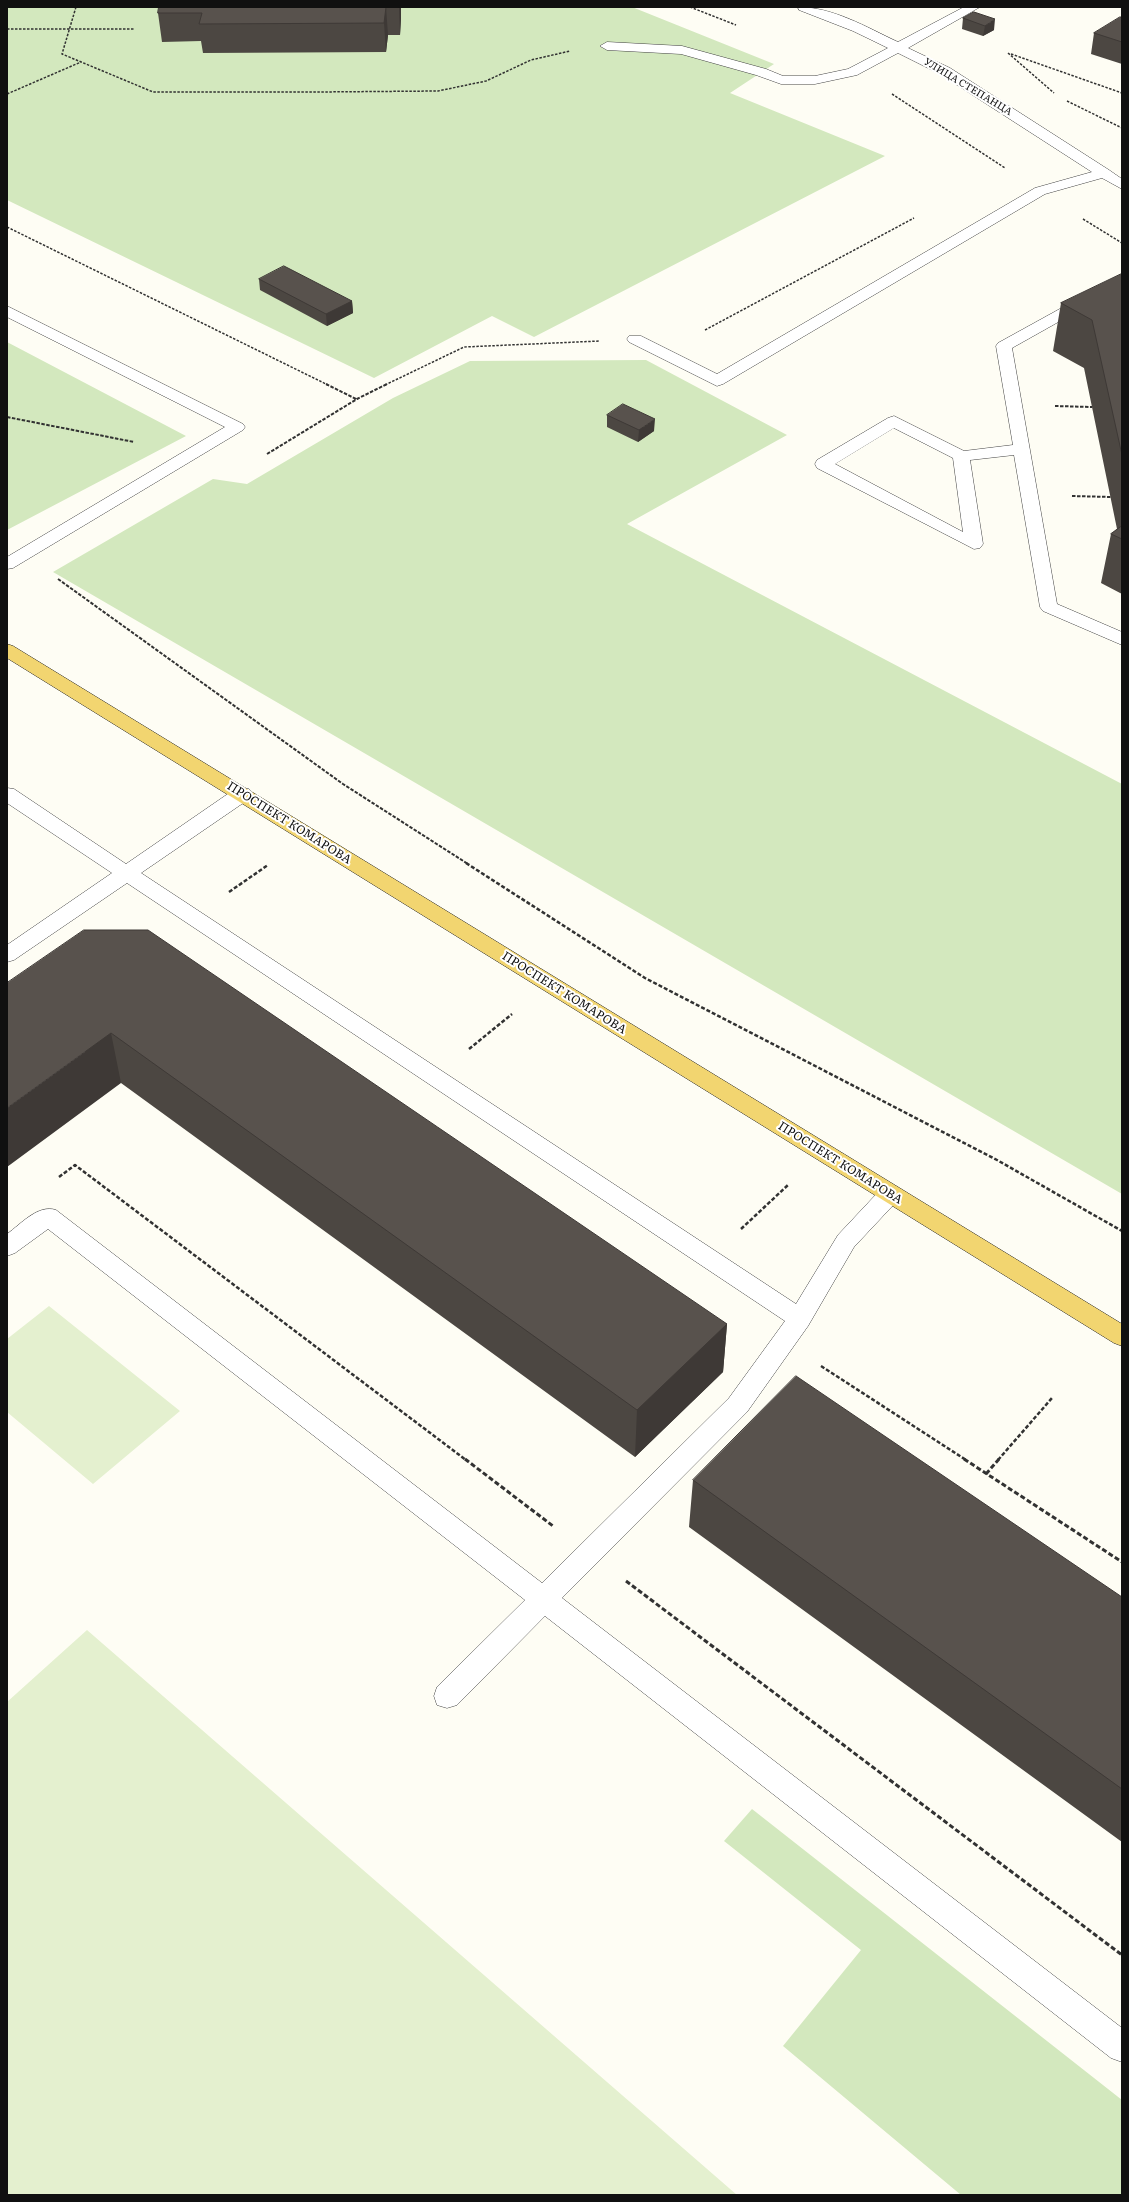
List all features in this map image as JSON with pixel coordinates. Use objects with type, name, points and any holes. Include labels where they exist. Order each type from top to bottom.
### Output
[{"type":"main road","name":"ПРОСПЕКТ КОМАРОВА","points":[[7,650],[1122,1336]]},
{"type":"street","name":"УЛИЦА СТЕПАНЦА","points":[[804,7],[858,28],[945,71],[1122,185]]},
{"type":"street","points":[[607,46],[682,50],[761,72],[781,80],[815,80],[852,72],[900,48],[974,7]]},
{"type":"street","points":[[635,339],[717,381],[1040,192],[1104,173]]},
{"type":"street","points":[[1122,297],[1081,303],[1004,346],[1049,607],[1122,639]]},
{"type":"street","points":[[7,311],[237,427],[7,564]]},
{"type":"street","points":[[962,456],[974,544],[823,464],[894,421],[962,456],[1022,449]]},
{"type":"street","points":[[7,794],[128,872],[800,1319]]},
{"type":"street","points":[[7,955],[242,794]]},
{"type":"street","points":[[447,1696],[738,1405],[800,1319],[846,1241],[890,1194]]},
{"type":"street","points":[[7,1247],[48,1216],[1122,2047]]},
{"type":"path","points":[[76,7],[62,54],[153,92],[438,90],[486,81],[531,60],[564,51],[607,46]]},
{"type":"path","points":[[690,7],[742,27]]},
{"type":"path","points":[[7,29],[134,29]]},
{"type":"path","points":[[1058,96],[1008,53],[1122,93]]},
{"type":"path","points":[[7,94],[82,62]]},
{"type":"path","points":[[852,72],[900,99],[1006,169]]},
{"type":"path","points":[[1064,100],[1122,128]]},
{"type":"path","points":[[999,172],[1011,166]]},
{"type":"path","points":[[1040,192],[1122,243]]},
{"type":"path","points":[[663,354],[915,218]]},
{"type":"path","points":[[7,227],[357,399]]},
{"type":"path","points":[[264,456],[357,399],[464,347],[635,339]]},
{"type":"path","points":[[1065,406],[1092,407]]},
{"type":"path","points":[[7,417],[192,453]]},
{"type":"path","points":[[1083,496],[1111,497]]},
{"type":"path","points":[[24,554],[343,784],[645,978],[997,1160],[1122,1231]]},
{"type":"path","points":[[434,1076],[512,1014]]},
{"type":"path","points":[[709,1259],[788,1184]]},
{"type":"path","points":[[784,1341],[1122,1562]]},
{"type":"path","points":[[986,1474],[1052,1398]]},
{"type":"green space","points":[[7,7],[632,7],[774,64],[730,93],[885,156],[534,337],[492,316],[374,378],[7,200]]},
{"type":"green space","points":[[7,342],[186,436],[7,530]]},
{"type":"green space","points":[[646,360],[787,435],[627,524],[1122,784],[1122,1194],[53,572],[213,479],[247,484],[393,398],[470,361]]},
{"type":"green space","points":[[49,1306],[180,1411],[93,1484],[7,1412],[7,1339]]},
{"type":"green space","points":[[87,1630],[737,2195],[7,2195],[7,1702]]},
{"type":"green space","points":[[752,1809],[1122,2100],[1122,2195],[961,2195],[783,2046],[861,1950],[724,1841]]},
{"type":"building","points":[[159,7],[386,7],[384,23],[199,24],[202,13],[158,13]]},
{"type":"building","points":[[974,12],[995,19],[985,26],[963,18]]},
{"type":"building","points":[[1122,17],[1122,42],[1094,33]]},
{"type":"building","points":[[284,266],[352,301],[326,314],[259,279]]},
{"type":"building","points":[[1121,274],[1122,455],[1092,320],[1061,303]]},
{"type":"building","points":[[623,404],[655,419],[639,430],[607,415]]},
{"type":"building","points":[[1122,526],[1122,539],[1111,534]]},
{"type":"building","points":[[84,930],[148,930],[727,1324],[637,1410],[111,1033],[7,1108],[7,983]]},
{"type":"building","points":[[796,1376],[1122,1597],[1122,1789],[693,1480]]}]
